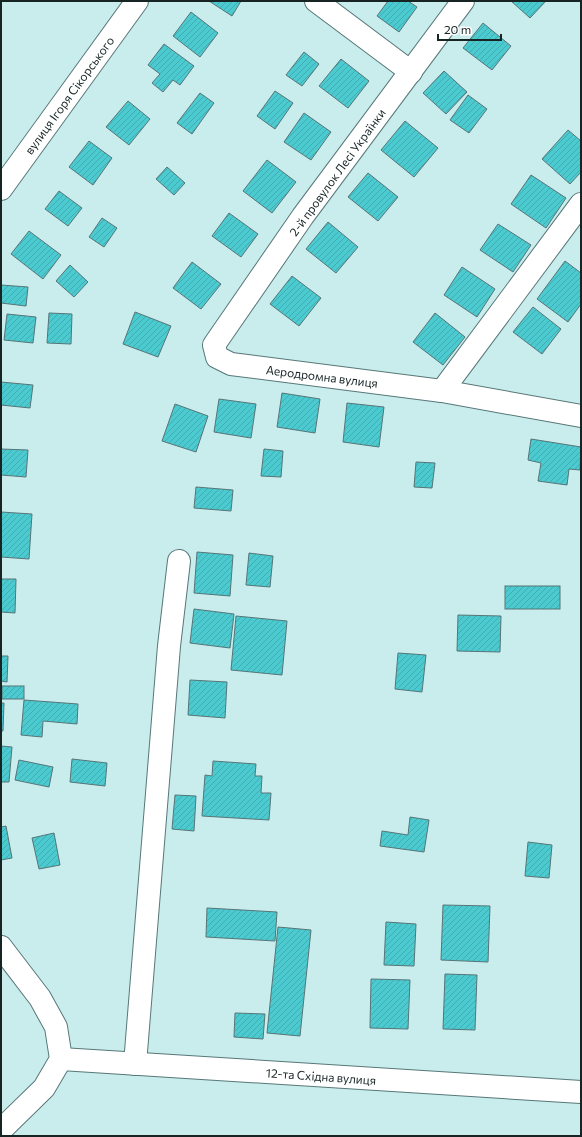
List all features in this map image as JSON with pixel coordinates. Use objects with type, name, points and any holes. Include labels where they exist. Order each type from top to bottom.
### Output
[{"type":"street","name":"вулиця Ігоря Сікорського","points":[[1,189],[136,1]]},
{"type":"street","points":[[316,1],[410,72]]},
{"type":"street","name":"2-й провулок Лесі Українки","points":[[214,345],[303,216],[464,1]]},
{"type":"street","points":[[442,390],[581,204]]},
{"type":"street","name":"Аеродромна вулиця","points":[[214,345],[217,357],[231,364],[442,390],[581,416]]},
{"type":"street","points":[[135,1064],[169,646],[178,561]]},
{"type":"street","points":[[1,947],[40,998],[56,1027],[61,1059],[44,1088],[1,1130]]},
{"type":"street","name":"12-та Східна вулиця","points":[[61,1059],[581,1092]]},
{"type":"building","points":[[209,1],[241,1],[232,16]]},
{"type":"building","points":[[388,1],[408,1],[417,7],[399,32],[377,16]]},
{"type":"building","points":[[511,1],[546,1],[530,18]]},
{"type":"building","points":[[191,12],[218,33],[200,57],[173,36]]},
{"type":"building","points":[[483,23],[511,46],[492,70],[463,48]]},
{"type":"building","points":[[164,44],[194,66],[180,85],[173,80],[163,92],[152,83],[160,74],[148,65]]},
{"type":"building","points":[[304,52],[319,64],[302,86],[286,75]]},
{"type":"building","points":[[341,59],[369,81],[348,108],[319,86]]},
{"type":"building","points":[[444,71],[467,92],[446,114],[423,93]]},
{"type":"building","points":[[275,91],[293,103],[275,129],[257,116]]},
{"type":"building","points":[[200,93],[214,103],[192,134],[177,123]]},
{"type":"building","points":[[468,95],[487,109],[469,133],[450,120]]},
{"type":"building","points":[[128,101],[150,119],[129,145],[106,127]]},
{"type":"building","points":[[304,113],[331,132],[311,160],[284,142]]},
{"type":"building","points":[[405,121],[438,148],[414,177],[381,150]]},
{"type":"building","points":[[568,130],[581,141],[581,172],[570,184],[542,159]]},
{"type":"building","points":[[89,141],[112,158],[93,185],[69,167]]},
{"type":"building","points":[[267,160],[296,182],[272,213],[243,191]]},
{"type":"building","points":[[167,167],[185,183],[174,195],[156,179]]},
{"type":"building","points":[[368,173],[398,197],[378,221],[348,197]]},
{"type":"building","points":[[531,175],[566,198],[546,228],[511,204]]},
{"type":"building","points":[[59,191],[82,208],[68,226],[45,209]]},
{"type":"building","points":[[229,213],[258,234],[241,257],[212,236]]},
{"type":"building","points":[[102,218],[117,228],[104,247],[89,237]]},
{"type":"building","points":[[328,222],[358,247],[336,273],[306,249]]},
{"type":"building","points":[[498,224],[531,245],[513,272],[480,250]]},
{"type":"building","points":[[29,231],[61,255],[43,279],[11,254]]},
{"type":"building","points":[[565,261],[581,273],[581,304],[568,322],[537,299]]},
{"type":"building","points":[[192,262],[221,284],[201,309],[173,288]]},
{"type":"building","points":[[70,265],[88,282],[74,297],[56,281]]},
{"type":"building","points":[[462,267],[495,289],[477,317],[444,295]]},
{"type":"building","points":[[292,276],[321,298],[299,326],[270,304]]},
{"type":"building","points":[[1,285],[28,287],[26,306],[1,303]]},
{"type":"building","points":[[533,307],[561,329],[542,354],[513,332]]},
{"type":"building","points":[[135,312],[171,326],[158,357],[123,344]]},
{"type":"building","points":[[49,313],[72,314],[71,344],[47,343]]},
{"type":"building","points":[[435,313],[465,337],[443,365],[413,342]]},
{"type":"building","points":[[7,314],[36,317],[33,343],[4,340]]},
{"type":"building","points":[[1,382],[33,385],[30,408],[1,405]]},
{"type":"building","points":[[282,393],[320,399],[315,433],[277,427]]},
{"type":"building","points":[[219,399],[256,404],[251,438],[214,432]]},
{"type":"building","points":[[347,403],[384,407],[379,447],[343,442]]},
{"type":"building","points":[[175,404],[208,416],[196,452],[162,441]]},
{"type":"building","points":[[531,439],[581,447],[580,470],[569,469],[567,485],[538,481],[541,463],[528,460]]},
{"type":"building","points":[[1,449],[28,450],[26,477],[1,475]]},
{"type":"building","points":[[264,449],[283,451],[281,477],[261,476]]},
{"type":"building","points":[[416,462],[435,463],[432,488],[414,487]]},
{"type":"building","points":[[196,487],[233,490],[231,511],[194,508]]},
{"type":"building","points":[[1,512],[32,514],[29,559],[1,557]]},
{"type":"building","points":[[197,552],[233,555],[230,596],[194,593]]},
{"type":"building","points":[[249,553],[273,556],[270,587],[246,585]]},
{"type":"building","points":[[1,579],[16,579],[15,613],[1,612]]},
{"type":"building","points":[[505,586],[560,586],[560,609],[505,609]]},
{"type":"building","points":[[194,609],[234,614],[230,648],[190,643]]},
{"type":"building","points":[[458,615],[501,616],[500,652],[457,651]]},
{"type":"building","points":[[236,616],[287,621],[282,675],[231,670]]},
{"type":"building","points":[[398,653],[426,655],[422,692],[395,689]]},
{"type":"building","points":[[1,656],[8,656],[7,682],[1,681]]},
{"type":"building","points":[[190,680],[227,682],[225,718],[188,715]]},
{"type":"building","points":[[2,686],[24,686],[24,699],[2,699]]},
{"type":"building","points":[[24,700],[78,704],[77,724],[43,721],[42,737],[21,735]]},
{"type":"building","points":[[1,703],[4,703],[3,731],[1,731]]},
{"type":"building","points":[[1,746],[12,747],[9,782],[1,782]]},
{"type":"building","points":[[72,759],[107,763],[105,786],[70,782]]},
{"type":"building","points":[[19,760],[53,767],[49,787],[15,780]]},
{"type":"building","points":[[213,761],[256,764],[255,776],[262,776],[261,793],[271,793],[269,820],[202,816],[205,775],[212,776]]},
{"type":"building","points":[[175,795],[196,796],[194,831],[172,829]]},
{"type":"building","points":[[410,817],[429,820],[424,852],[380,846],[382,831],[408,835]]},
{"type":"building","points":[[6,826],[12,858],[1,860],[1,827]]},
{"type":"building","points":[[54,833],[60,865],[39,869],[32,838]]},
{"type":"building","points":[[528,842],[552,845],[549,878],[525,876]]},
{"type":"building","points":[[443,905],[490,906],[488,962],[441,960]]},
{"type":"building","points":[[207,908],[277,912],[275,941],[206,937]]},
{"type":"building","points":[[386,922],[416,924],[414,966],[384,965]]},
{"type":"building","points":[[278,927],[311,930],[300,1036],[267,1033]]},
{"type":"building","points":[[445,974],[477,975],[475,1030],[443,1029]]},
{"type":"building","points":[[371,979],[410,980],[408,1029],[370,1028]]},
{"type":"building","points":[[235,1013],[265,1014],[263,1039],[234,1037]]}]
